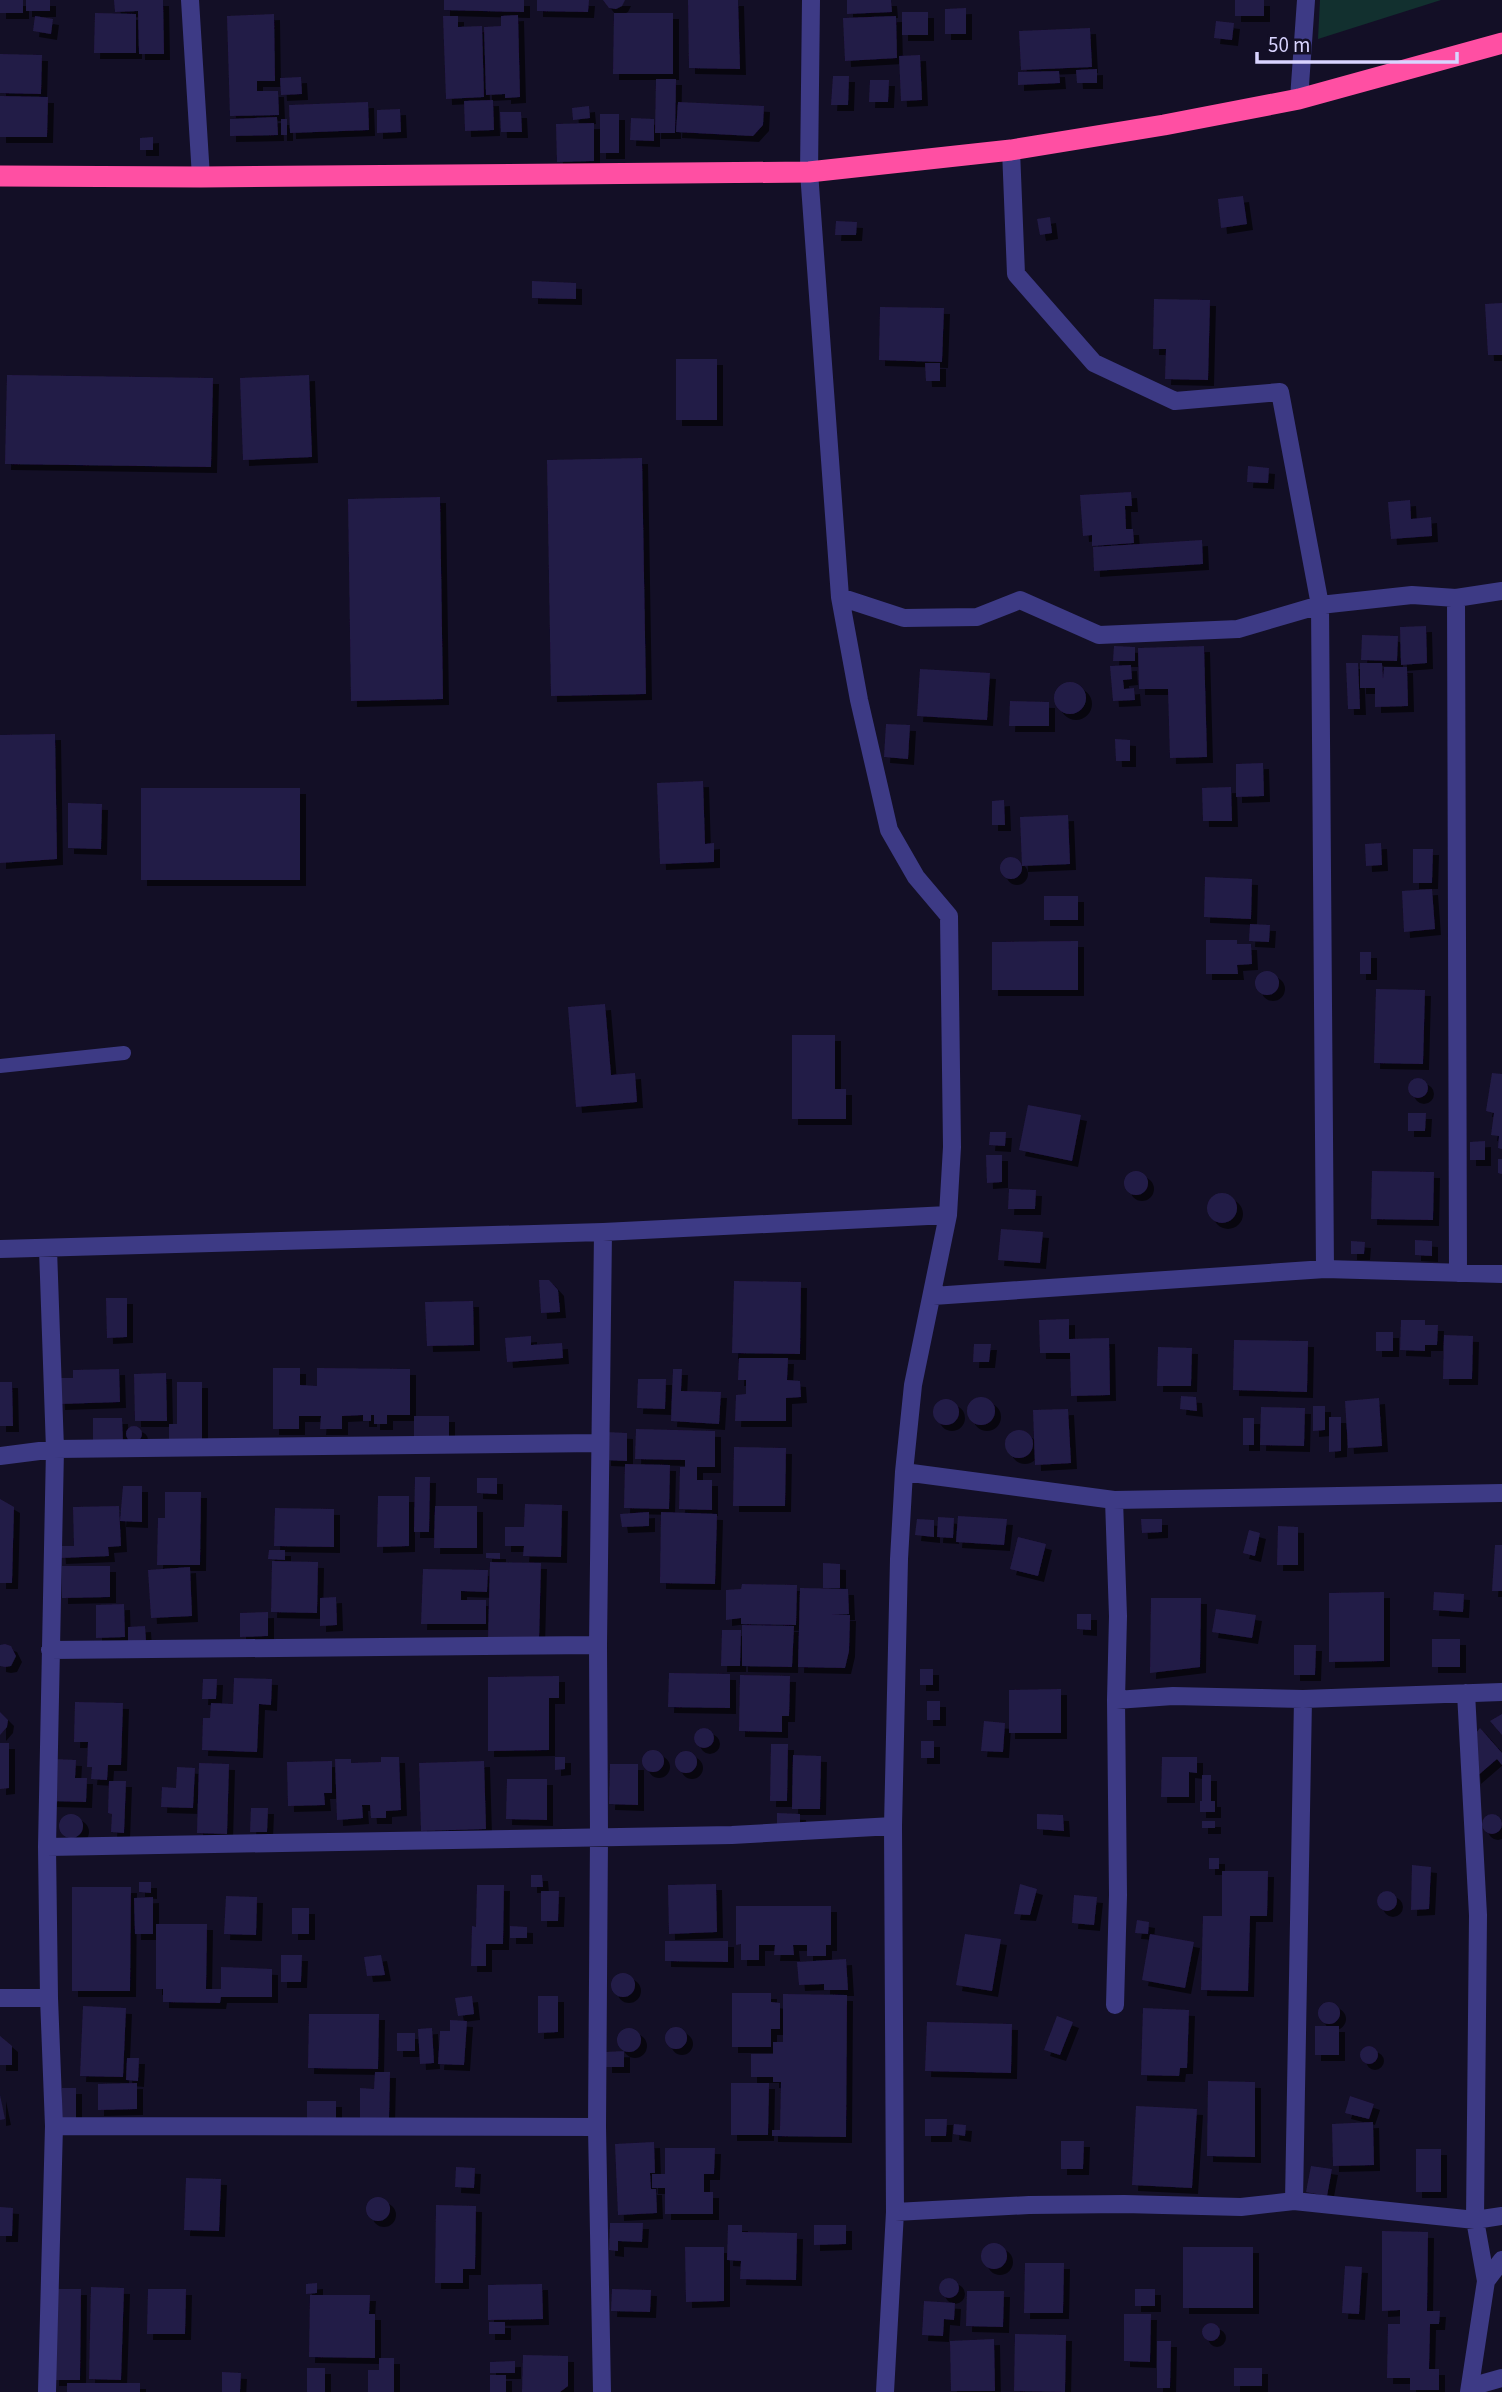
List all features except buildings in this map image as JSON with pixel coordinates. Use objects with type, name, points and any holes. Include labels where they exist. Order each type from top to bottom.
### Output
[{"type":"highway","points":[[0,176],[809,172],[1012,150],[1164,125],[1299,99],[1502,43]]},
{"type":"street","points":[[190,0],[201,177]]},
{"type":"street","points":[[811,0],[809,172],[840,597],[859,700],[889,830],[916,877],[948,916],[952,1147],[948,1215],[913,1385],[899,1559],[893,1826],[895,2212],[885,2392]]},
{"type":"street","points":[[1299,99],[1306,0]]},
{"type":"street","points":[[1012,150],[1016,274],[1094,363],[1175,401],[1280,392],[1320,605],[1325,1269]]},
{"type":"street","points":[[840,597],[904,618],[977,617],[1020,600],[1099,635],[1238,629],[1320,605],[1412,595],[1456,598],[1502,591]]},
{"type":"street","points":[[1456,598],[1458,1273]]},
{"type":"street","points":[[0,1250],[603,1231],[948,1215]]},
{"type":"street","points":[[602,2392],[597,2127],[598,1645],[603,1231]]},
{"type":"street","points":[[47,2392],[54,2126],[47,1847],[55,1450],[48,1249]]},
{"type":"street","points":[[933,1296],[1325,1269],[1502,1274]]},
{"type":"street","points":[[0,1456],[55,1450],[600,1443]]},
{"type":"street","points":[[904,1472],[1114,1500],[1502,1493]]},
{"type":"street","points":[[1114,1500],[1118,1616],[1118,1895],[1115,2005]]},
{"type":"street","points":[[50,1650],[598,1645]]},
{"type":"street","points":[[1116,1700],[1173,1696],[1303,1699],[1502,1692]]},
{"type":"street","points":[[1466,1693],[1478,1915],[1475,2220],[1486,2281],[1470,2389],[1502,2378]]},
{"type":"street","points":[[1294,2201],[1303,1699]]},
{"type":"street","points":[[47,1847],[732,1835],[893,1826]]},
{"type":"street","points":[[0,1998],[49,1998]]},
{"type":"street","points":[[54,2126],[597,2127]]},
{"type":"street","points":[[895,2212],[1029,2205],[1241,2207],[1294,2201],[1475,2220],[1502,2216]]},
{"type":"street","points":[[1486,2281],[1502,2260]]},
{"type":"lane","points":[[0,1066],[124,1053]]},
{"type":"green space","points":[[1320,0],[1441,0],[1318,39]]}]
